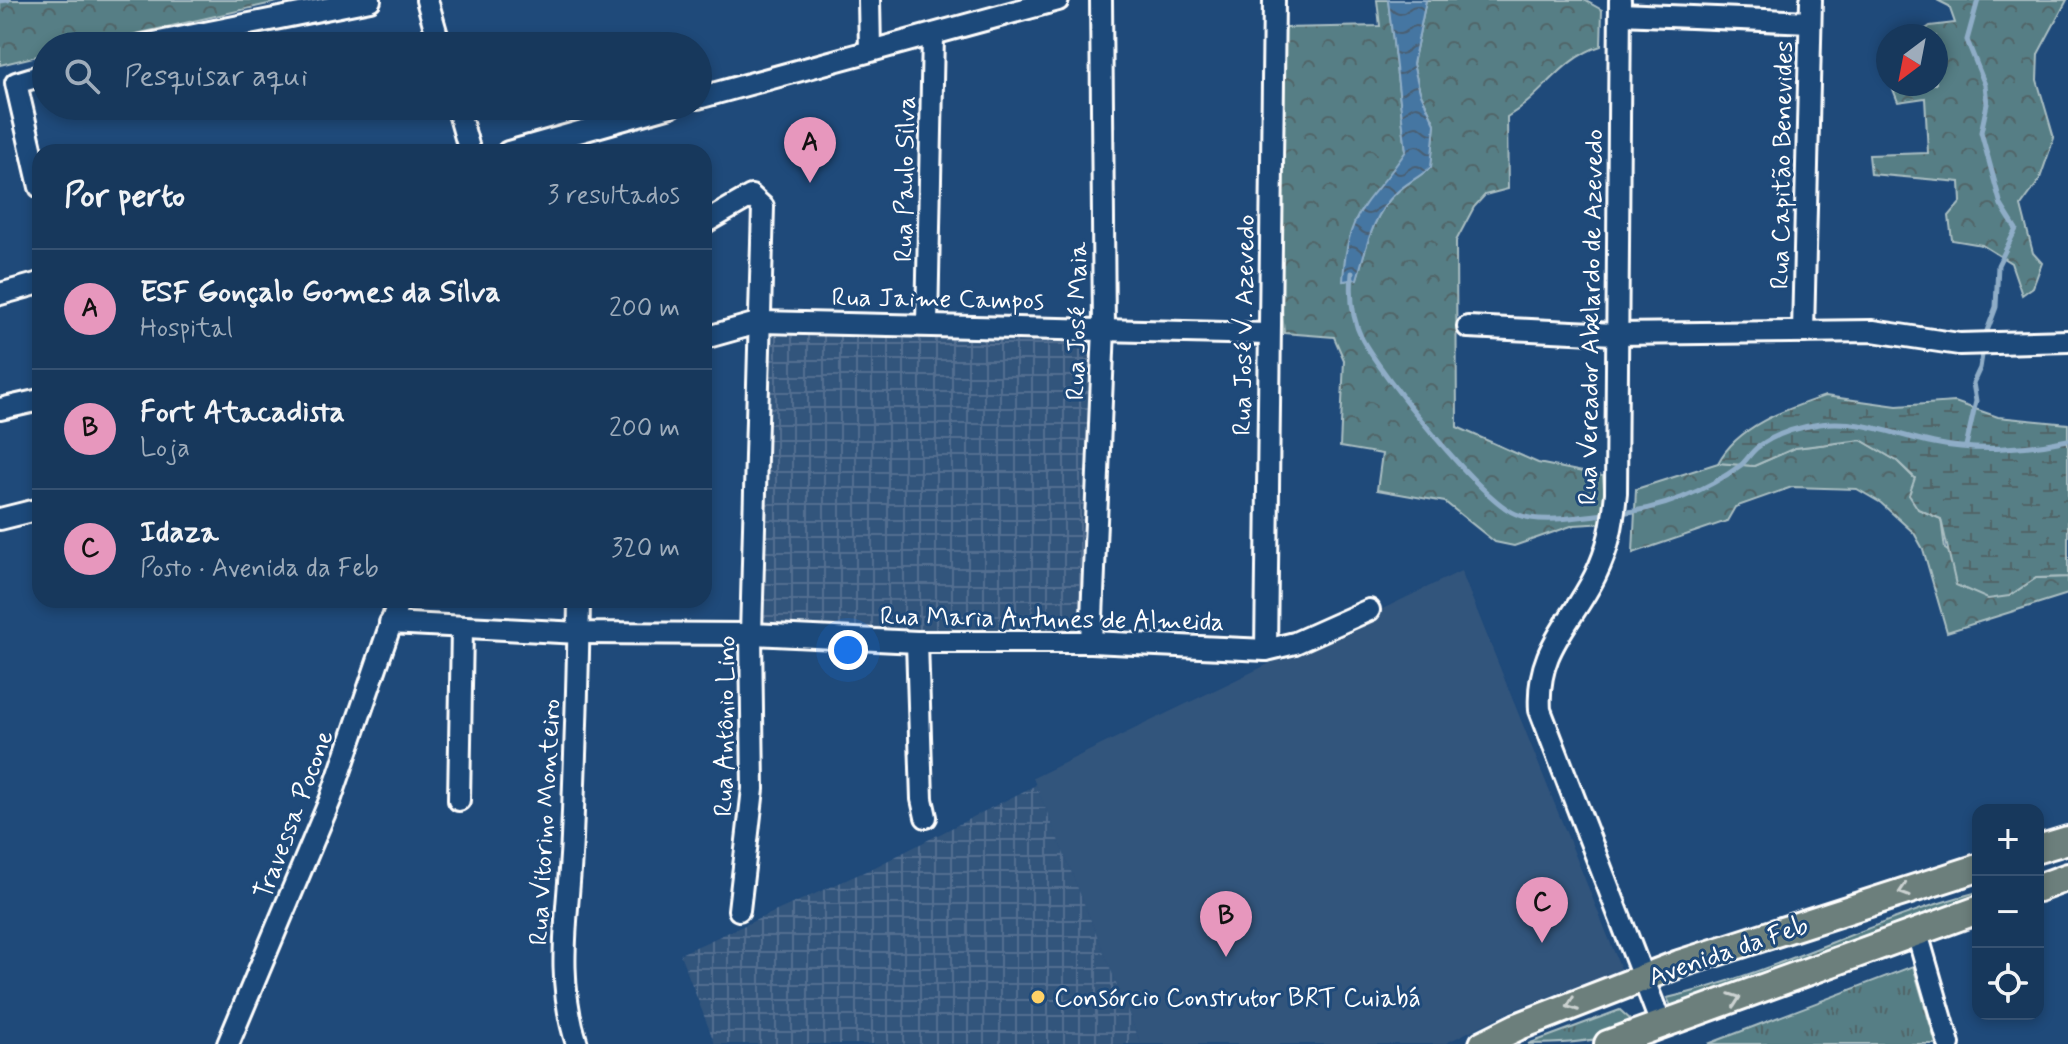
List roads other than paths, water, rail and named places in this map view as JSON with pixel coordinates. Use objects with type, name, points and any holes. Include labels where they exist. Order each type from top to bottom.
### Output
[{"type":"main road","points":[[2044,847],[2068,840]]},
{"type":"main road","name":"Avenida da Feb","points":[[1483,1044],[1645,977],[1972,870]]},
{"type":"main road","points":[[2044,886],[2068,877]]},
{"type":"main road","name":"Avenida da Feb","points":[[1608,1044],[1657,1034],[1972,912]]},
{"type":"street","points":[[209,32],[370,0]]},
{"type":"street","points":[[427,0],[436,32]]},
{"type":"street","points":[[869,0],[870,50]]},
{"type":"street","points":[[712,94],[1058,0]]},
{"type":"street","name":"Rua José Maia","points":[[1091,642],[1104,328],[1101,0]]},
{"type":"street","name":"Rua José V. Azevedo","points":[[1266,650],[1274,0]]},
{"type":"street","name":"Rua Capitão Benevides","points":[[1803,332],[1811,0]]},
{"type":"street","points":[[1620,7],[1810,22]]},
{"type":"street","name":"Rua Vereador Abelardo de Azevedo","points":[[1620,7],[1616,493],[1613,529],[1595,576],[1545,659],[1538,681],[1540,710],[1645,977],[1657,1034]]},
{"type":"street","name":"Rua Paulo Silva","points":[[927,324],[933,35]]},
{"type":"street","points":[[32,78],[16,83],[32,152]]},
{"type":"street","points":[[461,120],[468,144]]},
{"type":"street","points":[[536,144],[621,120]]},
{"type":"street","name":"Rua Antônio Lino","points":[[712,218],[751,196],[760,200],[763,207],[751,634],[753,789],[739,910]]},
{"type":"street","points":[[0,294],[32,285]]},
{"type":"street","name":"Rua Jaime Campos","points":[[712,336],[761,322],[1268,334]]},
{"type":"street","points":[[1468,327],[1615,334],[1873,331],[1973,344],[2068,341]]},
{"type":"street","points":[[0,409],[32,402]]},
{"type":"street","points":[[0,519],[32,511]]},
{"type":"street","name":"Travessa Pocone","points":[[228,1044],[331,798],[396,608]]},
{"type":"street","name":"Rua Vitorino Monteiro","points":[[577,1044],[566,1008],[562,965],[572,839],[579,608]]},
{"type":"street","name":"Rua Maria Antunes de Almeida","points":[[390,623],[579,633],[751,634],[917,642],[1091,642],[1266,650],[1295,643],[1369,610]]},
{"type":"street","points":[[459,800],[462,629]]},
{"type":"street","points":[[917,642],[922,799],[926,817]]},
{"type":"street","points":[[1917,933],[1949,1044]]},
{"type":"water","points":[[1388,0],[1426,0],[1413,64],[1420,92],[1435,124],[1431,167],[1400,189],[1388,202],[1371,233],[1357,279],[1343,281],[1345,256],[1355,221],[1406,151]]},
{"type":"waterway","points":[[0,1],[8,0]]},
{"type":"waterway","points":[[1978,0],[1967,40],[1985,85],[1987,104],[1981,132],[2001,205],[2016,229],[1998,265],[1996,307],[1984,339]]},
{"type":"waterway","points":[[1352,273],[1352,307],[1362,339],[1410,406],[1480,486],[1500,504],[1527,517],[1549,519],[1607,514]]},
{"type":"waterway","points":[[1966,446],[1976,401],[1973,383],[1980,368],[1983,349]]},
{"type":"waterway","points":[[1617,513],[1650,508],[1698,491],[1741,465],[1772,438],[1820,424],[1864,426],[1967,448],[2036,446],[2068,440]]},
{"type":"place","name":"ESF Gonçalo Gomes da Silva","points":[[810,183]]},
{"type":"place","name":"Idaza","points":[[1542,943]]},
{"type":"place","name":"Fort Atacadista","points":[[1226,957]]},
{"type":"place","name":"Consórcio Construtor BRT Cuiabá","points":[[1038,997]]}]
